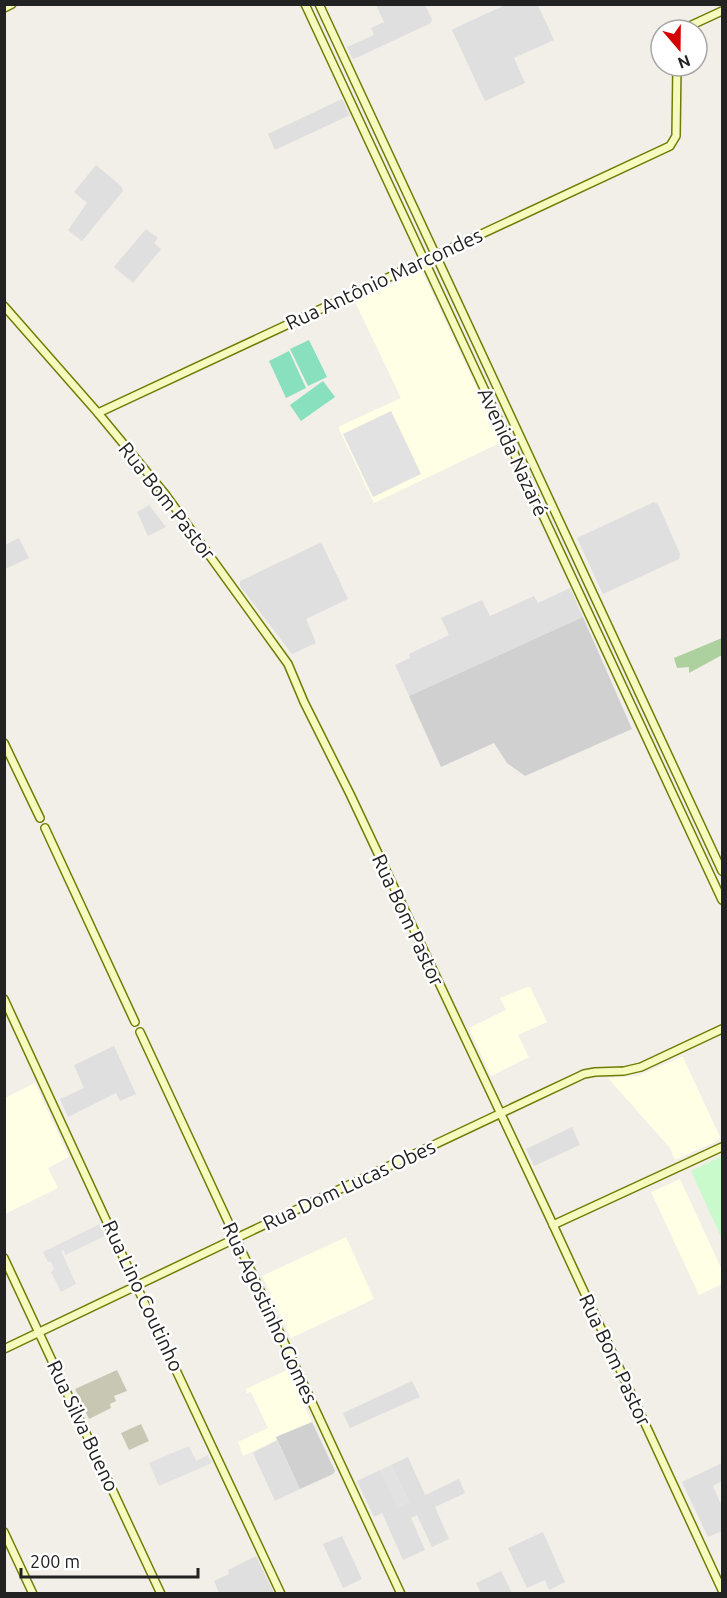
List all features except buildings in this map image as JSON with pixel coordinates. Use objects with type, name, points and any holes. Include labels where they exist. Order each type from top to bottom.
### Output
[{"type":"main road","points":[[4,8],[12,4]]},
{"type":"main road","name":"Avenida Nazaré","points":[[305,4],[723,900]]},
{"type":"main road","name":"Avenida Nazaré","points":[[319,4],[723,871]]},
{"type":"main road","points":[[708,18],[723,11]]},
{"type":"main road","name":"Rua Antônio Marcondes","points":[[98,412],[670,146],[676,136],[677,78]]},
{"type":"main road","name":"Rua Bom Pastor","points":[[4,306],[98,412],[165,494],[288,664],[723,1590]]},
{"type":"main road","name":"Rua Agostinho Gomes","points":[[4,743],[40,818],[47,820],[48,824],[45,828],[135,1022],[133,1030],[140,1032],[401,1593]]},
{"type":"main road","name":"Rua Lino Coutinho","points":[[4,999],[281,1593]]},
{"type":"main road","name":"Rua Dom Lucas Obes","points":[[4,1349],[584,1074],[624,1071],[641,1067],[723,1029]]},
{"type":"main road","points":[[553,1225],[723,1147]]},
{"type":"main road","name":"Rua Silva Bueno","points":[[4,1258],[161,1593]]},
{"type":"main road","points":[[4,1532],[33,1593]]},
{"type":"shaded area","points":[[376,5],[425,5],[432,19],[431,23],[354,59],[347,47],[374,35],[371,28],[384,22]]},
{"type":"shaded area","points":[[505,5],[538,5],[554,40],[514,58],[525,83],[485,101],[452,30]]},
{"type":"shaded area","points":[[342,99],[350,115],[275,150],[268,134]]},
{"type":"shaded area","points":[[96,165],[121,186],[123,191],[82,241],[68,230],[87,203],[74,192]]},
{"type":"shaded area","points":[[146,229],[158,238],[154,243],[161,249],[133,283],[114,267]]},
{"type":"shaded area","points":[[422,271],[502,442],[374,503],[338,427],[401,398],[355,302]]},
{"type":"shaded area","points":[[391,411],[421,474],[373,497],[343,434]]},
{"type":"shaded area","points":[[654,502],[658,504],[680,554],[679,559],[603,594],[577,538]]},
{"type":"shaded area","points":[[149,505],[166,527],[148,536],[137,512]]},
{"type":"shaded area","points":[[19,538],[29,558],[5,569],[5,545]]},
{"type":"shaded area","points":[[320,543],[348,599],[306,619],[316,643],[292,654],[240,586],[240,581]]},
{"type":"shaded area","points":[[570,588],[583,617],[409,696],[395,665],[410,658],[409,654],[449,635],[441,618],[482,600],[490,616],[534,596],[538,603]]},
{"type":"shaded area","points":[[583,617],[632,729],[525,776],[507,763],[494,743],[441,767],[409,696]]},
{"type":"shaded area","points":[[530,987],[547,1022],[518,1035],[529,1057],[491,1076],[469,1028],[506,1010],[500,998]]},
{"type":"shaded area","points":[[114,1046],[136,1094],[120,1101],[116,1093],[68,1117],[60,1099],[84,1088],[74,1065]]},
{"type":"shaded area","points":[[681,1057],[720,1137],[717,1141],[675,1160],[670,1148],[608,1078],[638,1076]]},
{"type":"shaded area","points":[[35,1083],[69,1157],[48,1168],[58,1188],[5,1214],[5,1098]]},
{"type":"shaded area","points":[[572,1127],[580,1145],[534,1166],[526,1149]]},
{"type":"shaded area","points":[[680,1179],[722,1270],[722,1284],[699,1295],[651,1192]]},
{"type":"shaded area","points":[[100,1224],[105,1236],[65,1255],[64,1250],[61,1251],[76,1284],[61,1292],[51,1272],[54,1269],[51,1262],[48,1262],[43,1252]]},
{"type":"shaded area","points":[[346,1237],[374,1299],[291,1338],[262,1276]]},
{"type":"shaded area","points":[[117,1370],[127,1391],[114,1396],[116,1401],[110,1404],[111,1408],[89,1419],[75,1389]]},
{"type":"shaded area","points":[[287,1370],[312,1422],[276,1437],[277,1440],[243,1456],[238,1442],[268,1428],[251,1392],[247,1393],[246,1389]]},
{"type":"shaded area","points":[[412,1381],[420,1397],[350,1428],[343,1413]]},
{"type":"shaded area","points":[[312,1422],[335,1471],[300,1489],[276,1437]]},
{"type":"shaded area","points":[[141,1424],[149,1441],[129,1450],[121,1433]]},
{"type":"shaded area","points":[[277,1440],[300,1489],[275,1501],[253,1453]]},
{"type":"shaded area","points":[[189,1446],[196,1461],[208,1455],[212,1463],[159,1486],[149,1463]]},
{"type":"shaded area","points":[[408,1457],[425,1495],[459,1479],[465,1493],[435,1507],[449,1539],[432,1547],[417,1515],[411,1518],[425,1550],[403,1560],[382,1513],[374,1517],[357,1481],[380,1470],[398,1507],[409,1502],[391,1465]]},
{"type":"shaded area","points":[[722,1463],[722,1481],[713,1486],[722,1507],[722,1531],[708,1537],[682,1482]]},
{"type":"shaded area","points":[[391,1465],[409,1502],[398,1508],[380,1470]]},
{"type":"shaded area","points":[[543,1532],[565,1582],[549,1590],[545,1580],[527,1588],[508,1548]]},
{"type":"shaded area","points":[[342,1536],[362,1579],[343,1588],[323,1544]]},
{"type":"shaded area","points":[[256,1556],[274,1593],[219,1593],[214,1581],[229,1574],[228,1570]]},
{"type":"shaded area","points":[[501,1571],[512,1593],[481,1593],[476,1583]]},
{"type":"green space","points":[[309,340],[327,377],[308,386],[290,349]]},
{"type":"green space","points":[[289,351],[306,388],[286,398],[269,361]]},
{"type":"green space","points":[[323,381],[335,397],[301,421],[290,405]]},
{"type":"green space","points":[[722,638],[722,655],[689,673],[689,667],[677,668],[674,658]]},
{"type":"green space","points":[[722,1156],[722,1239],[691,1171]]}]
